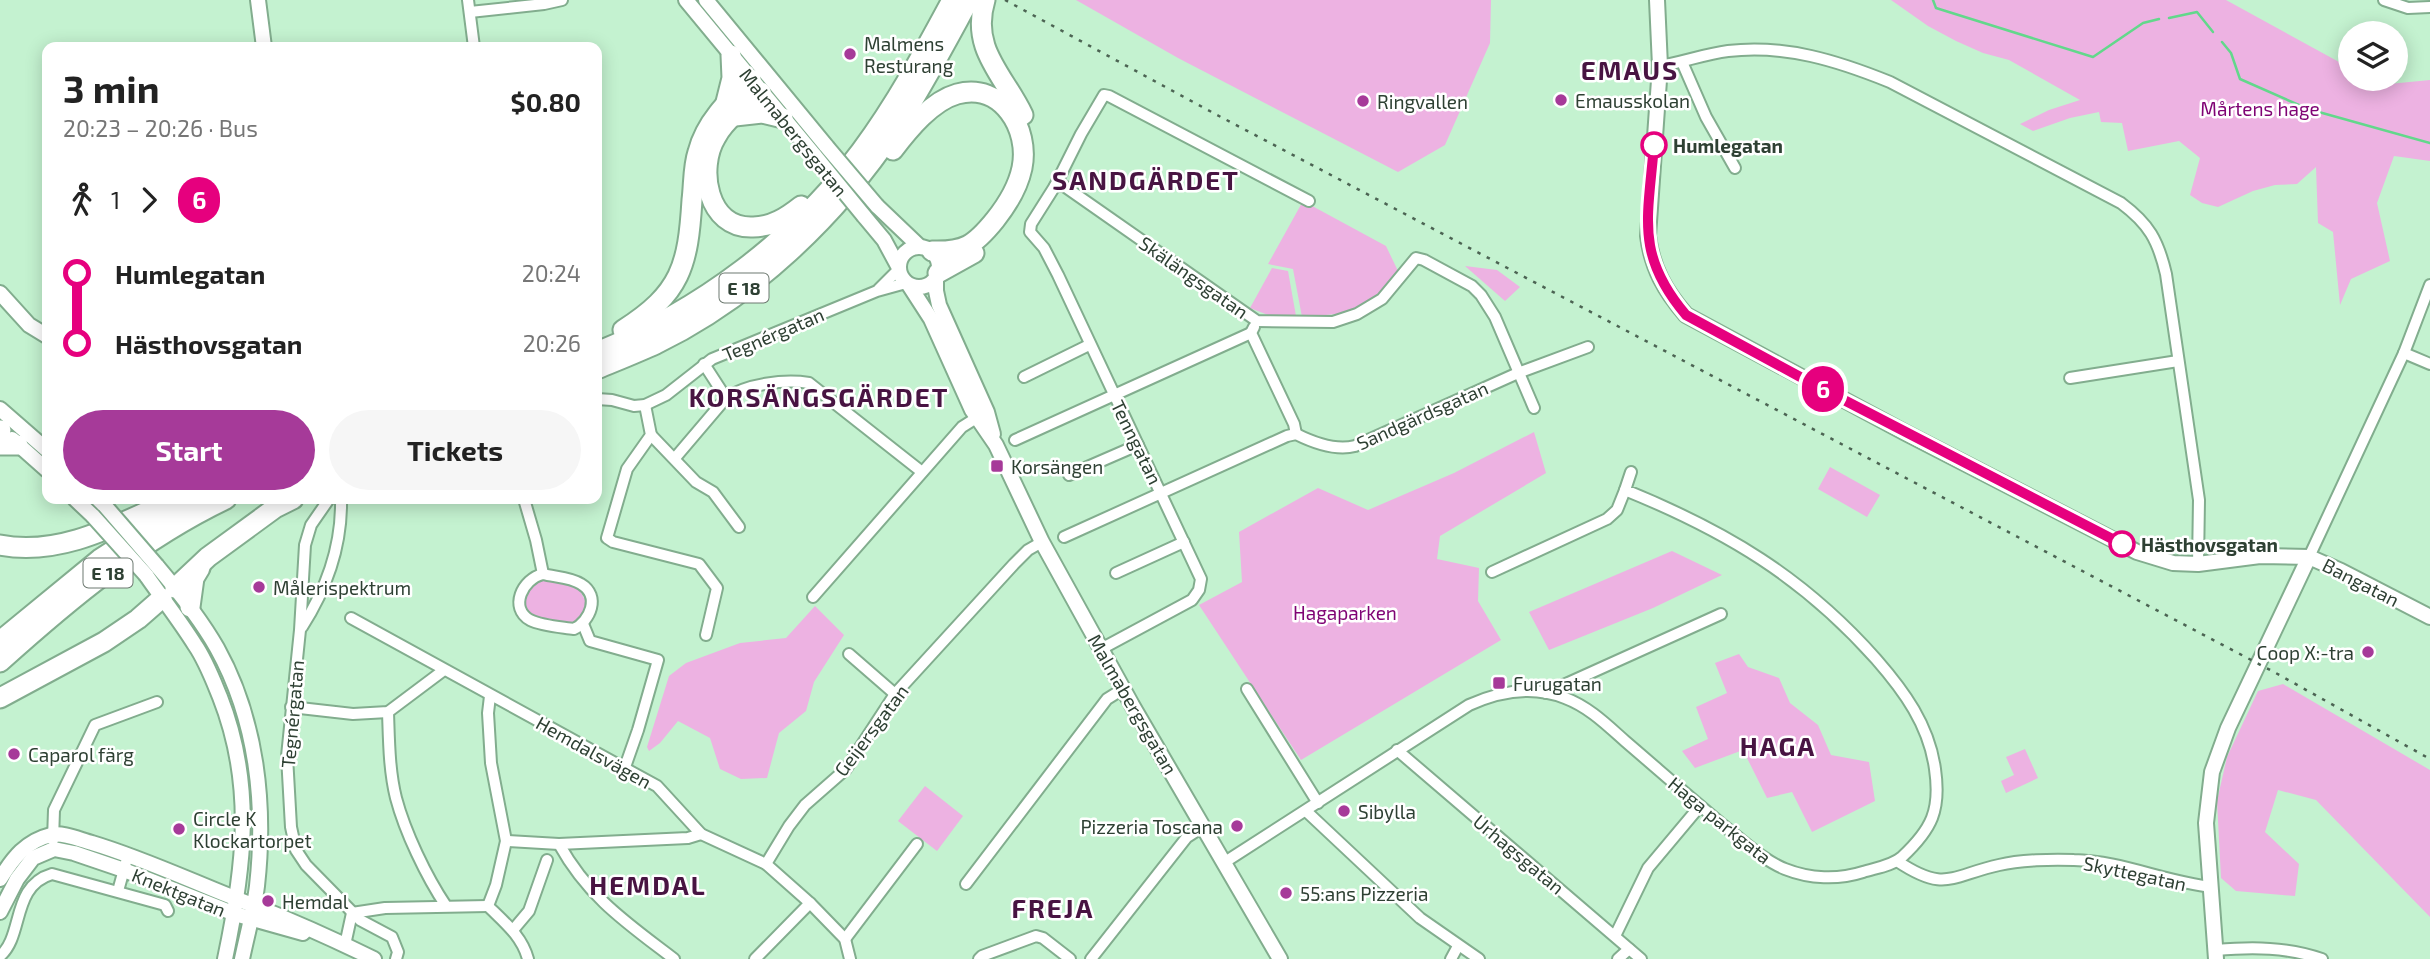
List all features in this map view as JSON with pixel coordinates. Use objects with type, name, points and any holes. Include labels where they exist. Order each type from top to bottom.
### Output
[{"type":"highway","name":"E 18","points":[[602,350],[665,320],[718,287],[777,242],[824,195],[860,152],[891,108],[952,0]]},
{"type":"highway","name":"E 18","points":[[602,367],[701,319],[753,282],[835,208],[912,103],[969,0]]},
{"type":"highway","points":[[937,276],[987,244],[1002,229],[1024,192],[1031,168],[1032,152],[1026,121],[989,59],[982,36],[981,18],[985,0]]},
{"type":"highway","points":[[732,55],[731,109],[783,118]]},
{"type":"highway","name":"E 18","points":[[602,341],[647,313],[665,296],[676,280],[688,251],[697,155],[708,128],[762,80]]},
{"type":"highway","name":"E 18","points":[[864,170],[878,169],[898,143],[929,111],[957,94],[972,92],[986,95],[1002,103],[1011,112],[1020,128],[1023,141],[1022,169],[1015,190],[1002,212],[989,228],[954,252],[926,249]]},
{"type":"highway","name":"E 18","points":[[731,109],[715,138],[707,160],[709,192],[720,213],[742,226],[752,228],[770,225],[790,214],[811,197],[824,195]]},
{"type":"highway","name":"E 18","points":[[0,545],[33,548],[81,539],[162,504]]},
{"type":"highway","name":"E 18","points":[[0,642],[100,559],[185,504]]},
{"type":"highway","name":"E 18","points":[[0,662],[120,562],[217,504]]},
{"type":"highway","name":"E 18","points":[[0,698],[104,642],[138,619],[204,561],[284,504]]},
{"type":"highway","points":[[190,607],[194,578],[204,561]]},
{"type":"main road","points":[[258,0],[263,42]]},
{"type":"main road","name":"Malmabergsgatan","points":[[686,0],[732,55],[762,80],[827,147],[877,205],[926,249]]},
{"type":"main road","name":"Malmabergsgatan","points":[[706,0],[762,80],[783,118],[884,240],[898,268]]},
{"type":"main road","name":"Bangatan","points":[[1657,0],[1660,66],[1648,236],[1650,254],[1658,276],[1686,315],[2126,546],[2173,563],[2198,564],[2260,556],[2309,557],[2430,617]]},
{"type":"main road","points":[[909,249],[926,249],[939,265],[937,276],[929,285],[921,288],[907,284],[898,268],[903,255],[909,249]]},
{"type":"main road","name":"Malmabergsgatan","points":[[937,276],[939,304],[982,415]]},
{"type":"main road","name":"Malmabergsgatan","points":[[907,284],[930,319],[982,415],[1042,541],[1123,689],[1280,959]]},
{"type":"main road","points":[[0,293],[29,325],[42,333]]},
{"type":"main road","points":[[4,430],[42,448]]},
{"type":"main road","points":[[4,430],[42,465]]},
{"type":"main road","points":[[80,504],[151,571]]},
{"type":"main road","points":[[103,504],[169,593],[212,677],[227,715],[237,752],[243,787],[242,861],[225,959]]},
{"type":"main road","points":[[2216,954],[2207,815],[2216,756],[2309,557]]},
{"type":"main road","points":[[169,593],[190,607],[218,649],[236,687],[254,754],[258,783],[259,843],[252,911],[242,959]]},
{"type":"main road","points":[[0,879],[26,845],[53,834]]},
{"type":"main road","name":"Knektgatan","points":[[53,834],[128,855],[236,906]]},
{"type":"main road","points":[[0,912],[17,879],[33,858],[54,849]]},
{"type":"main road","name":"Knektgatan","points":[[54,849],[74,853],[236,906]]},
{"type":"main road","points":[[236,906],[345,945],[374,959]]},
{"type":"street","points":[[468,0],[473,42]]},
{"type":"street","points":[[470,12],[562,0]]},
{"type":"street","points":[[2384,0],[2408,8],[2430,7]]},
{"type":"street","points":[[1660,66],[1727,51],[1774,49],[1854,67],[1890,82],[2122,203],[2142,220],[2158,244],[2166,274],[2200,500],[2198,564]]},
{"type":"street","points":[[1682,62],[1706,117],[1735,168]]},
{"type":"street","points":[[1055,186],[1104,95],[1309,201]]},
{"type":"street","name":"Tenngatan","points":[[1055,186],[1031,224],[1030,232],[1044,248],[1058,275],[1201,579],[1199,590],[1192,600],[1101,649]]},
{"type":"street","name":"Skälängsgatan","points":[[1055,186],[1064,186],[1256,321],[1333,322],[1357,314],[1382,299],[1416,258],[1424,260],[1472,286],[1481,295],[1495,317],[1534,408]]},
{"type":"street","name":"Tegnérgatan","points":[[877,291],[898,268]]},
{"type":"street","name":"Tegnérgatan","points":[[645,405],[666,396],[704,364],[741,346],[877,291],[907,284]]},
{"type":"street","points":[[2309,557],[2404,354],[2430,285]]},
{"type":"street","points":[[1015,440],[1251,332],[1256,321]]},
{"type":"street","points":[[1064,537],[1296,434],[1294,424],[1251,332]]},
{"type":"street","points":[[1024,377],[1089,345]]},
{"type":"street","name":"Sandgärdsgatan","points":[[1296,434],[1344,449],[1518,373],[1588,346]]},
{"type":"street","points":[[2404,354],[2430,363]]},
{"type":"street","points":[[2070,378],[2178,361]]},
{"type":"street","points":[[704,364],[726,398]]},
{"type":"street","points":[[675,458],[726,398],[752,386],[797,381],[809,383],[922,472]]},
{"type":"street","points":[[602,400],[634,406],[645,405],[651,435],[696,482],[713,492],[739,527]]},
{"type":"street","points":[[813,597],[962,427],[982,415]]},
{"type":"street","points":[[651,435],[627,469],[607,538],[613,542],[699,564],[717,589],[706,635]]},
{"type":"street","points":[[1069,475],[1138,445]]},
{"type":"street","points":[[1492,572],[1607,519],[1617,510],[1631,471]]},
{"type":"street","name":"Haga parkgata","points":[[1225,862],[1469,705],[1492,695],[1512,691],[1546,692],[1566,698],[1594,714],[1700,806],[1769,861],[1794,872],[1831,878],[1849,877],[1897,861],[1923,837],[1930,826],[1937,793],[1933,754],[1917,713],[1896,681],[1848,628],[1791,578],[1728,538],[1678,512],[1625,490]]},
{"type":"street","name":"Tegnérgatan","points":[[326,504],[311,525],[305,545],[287,779],[293,841],[296,850],[312,872],[352,913],[392,937],[398,952],[396,959]]},
{"type":"street","points":[[300,630],[317,604],[331,570],[339,535],[341,504]]},
{"type":"street","points":[[525,504],[543,574]]},
{"type":"street","name":"Geijersgatan","points":[[766,864],[789,825],[805,805],[846,769],[895,694],[1014,564],[1042,541]]},
{"type":"street","points":[[1116,573],[1184,542]]},
{"type":"street","points":[[543,574],[577,582],[587,589],[591,599],[591,612],[583,624],[574,629],[531,620],[524,613],[520,603],[524,586],[531,578],[543,574]]},
{"type":"street","points":[[1546,692],[1721,614]]},
{"type":"street","name":"Hemdalsvägen","points":[[351,618],[490,696],[625,767],[664,792],[701,834],[766,864],[810,903],[848,949]]},
{"type":"street","points":[[583,624],[590,641],[658,660],[639,730],[625,767]]},
{"type":"street","points":[[849,654],[895,694]]},
{"type":"street","points":[[292,707],[353,714],[388,712],[444,670]]},
{"type":"street","points":[[966,884],[1107,699],[1123,689]]},
{"type":"street","points":[[1247,689],[1318,803]]},
{"type":"street","points":[[488,906],[506,842],[491,763],[488,713],[490,696]]},
{"type":"street","points":[[54,849],[54,810],[95,725],[157,702]]},
{"type":"street","points":[[388,712],[389,747],[396,797],[422,862],[446,906]]},
{"type":"street","name":"Urhagsgatan","points":[[1397,750],[1641,959]]},
{"type":"street","points":[[1615,936],[1648,869],[1700,806]]},
{"type":"street","points":[[1306,811],[1420,918],[1479,959]]},
{"type":"street","points":[[1091,959],[1187,837],[1204,826]]},
{"type":"street","points":[[506,842],[559,844],[688,838],[701,834]]},
{"type":"street","points":[[559,844],[574,871],[600,900],[674,959]]},
{"type":"street","points":[[839,959],[918,844]]},
{"type":"street","name":"Knektgatan","points":[[118,891],[128,855]]},
{"type":"street","points":[[513,930],[529,912],[547,860]]},
{"type":"street","name":"Skyttegatan","points":[[1897,861],[1927,878],[1950,880],[1999,865],[2040,860],[2093,861],[2183,884],[2212,887]]},
{"type":"street","name":"Knektgatan","points":[[0,956],[7,950],[27,894],[41,877],[52,874],[165,905],[168,911]]},
{"type":"street","points":[[755,959],[810,903]]},
{"type":"street","points":[[345,945],[352,913],[385,908],[488,906],[513,930],[528,959]]},
{"type":"street","points":[[979,959],[1036,936],[1070,959]]},
{"type":"street","points":[[1451,959],[1458,946]]},
{"type":"street","points":[[2216,954],[2253,947],[2282,949],[2322,959]]},
{"type":"street","points":[[1618,959],[1629,949]]},
{"type":"green space","name":"Ringvallen","points":[[1076,0],[1491,0],[1490,43],[1445,145],[1398,172],[1178,58]]},
{"type":"green space","name":"Mårtens hage","points":[[1891,0],[2226,0],[2338,61],[2338,91],[2408,91],[2408,82],[2430,80],[2430,161],[2394,156],[2377,203],[2390,261],[2351,279],[2340,305],[2333,232],[2318,223],[2316,167],[2297,184],[2275,185],[2253,191],[2218,207],[2202,203],[2190,195],[2200,158],[2179,141],[2128,151],[2122,123],[2101,122],[2099,112],[2070,118],[2033,131],[2020,124],[2049,110],[2080,100],[2009,60],[1983,53],[1928,26]]},
{"type":"green space","points":[[1303,201],[1386,246],[1398,271],[1379,294],[1349,313],[1302,317],[1293,269],[1268,264]]},
{"type":"green space","points":[[1465,266],[1497,270],[1520,287],[1505,301]]},
{"type":"green space","points":[[1272,268],[1288,271],[1296,316],[1273,317],[1250,308]]},
{"type":"green space","name":"Hagaparken","points":[[1534,432],[1546,473],[1440,536],[1437,559],[1479,568],[1478,601],[1501,640],[1301,760],[1199,605],[1242,582],[1239,532],[1318,488],[1368,510],[1454,473]]},
{"type":"green space","points":[[1830,467],[1880,495],[1867,517],[1818,489]]},
{"type":"green space","points":[[1672,551],[1722,575],[1653,608],[1549,650],[1529,612]]},
{"type":"green space","points":[[539,578],[578,587],[586,602],[583,616],[571,625],[534,617],[522,605],[527,585]]},
{"type":"green space","points":[[815,606],[844,635],[814,682],[806,711],[779,733],[767,778],[741,779],[720,769],[710,738],[678,721],[660,743],[649,751],[647,747],[669,676],[686,663],[740,643],[786,638]]},
{"type":"green space","points":[[1739,654],[1748,667],[1779,678],[1790,703],[1818,725],[1831,755],[1869,762],[1875,801],[1812,832],[1792,792],[1767,798],[1743,750],[1695,768],[1682,751],[1708,739],[1696,707],[1727,693],[1715,663]]},
{"type":"green space","points":[[2283,684],[2430,770],[2430,917],[2316,800],[2278,790],[2265,832],[2299,864],[2295,896],[2236,891],[2221,878],[2217,801],[2227,757],[2258,691]]},
{"type":"green space","points":[[2025,749],[2038,778],[2006,793],[2001,781],[2014,775],[2006,757]]},
{"type":"green space","points":[[925,786],[963,816],[937,851],[898,821]]},
{"type":"waterway","points":[[1933,0],[1936,8],[2093,57],[2143,23],[2159,19]]},
{"type":"waterway","points":[[2169,18],[2197,12],[2213,32]]},
{"type":"waterway","points":[[2222,42],[2231,53],[2240,79],[2308,109],[2430,143]]},
{"type":"railway","points":[[1005,0],[1219,116],[2274,672],[2430,759]]},
{"type":"bus line","name":"6","points":[[1654,145],[1648,216],[1650,254],[1658,276],[1686,315],[2122,544]]},
{"type":"place","name":"Malmens Resturang","points":[[850,54]]},
{"type":"place","name":"Emausskolan","points":[[1561,100]]},
{"type":"place","name":"Ringvallen","points":[[1363,101]]},
{"type":"place","name":"Humlegatan","points":[[1654,145]]},
{"type":"place","name":"Korsängen","points":[[997,466]]},
{"type":"place","name":"Hästhovsgatan","points":[[2122,544]]},
{"type":"place","name":"Målerispektrum","points":[[259,587]]},
{"type":"place","name":"Coop X:-tra","points":[[2368,652]]},
{"type":"place","name":"Furugatan","points":[[1499,683]]},
{"type":"place","name":"Caparol färg","points":[[14,754]]},
{"type":"place","name":"Sibylla","points":[[1344,811]]},
{"type":"place","name":"Pizzeria Toscana","points":[[1237,826]]},
{"type":"place","name":"Circle K Klockartorpet","points":[[179,829]]},
{"type":"place","name":"55:ans Pizzeria","points":[[1286,893]]},
{"type":"place","name":"Hemdal","points":[[268,901]]},
{"type":"district","name":"EMAUS","points":[[1630,69]]},
{"type":"district","name":"SANDGÄRDET","points":[[1146,179]]},
{"type":"district","name":"KORSÄNGSGÄRDET","points":[[819,396]]},
{"type":"district","name":"HAGA","points":[[1778,745]]},
{"type":"district","name":"HEMDAL","points":[[648,884]]},
{"type":"district","name":"FREJA","points":[[1053,907]]}]
